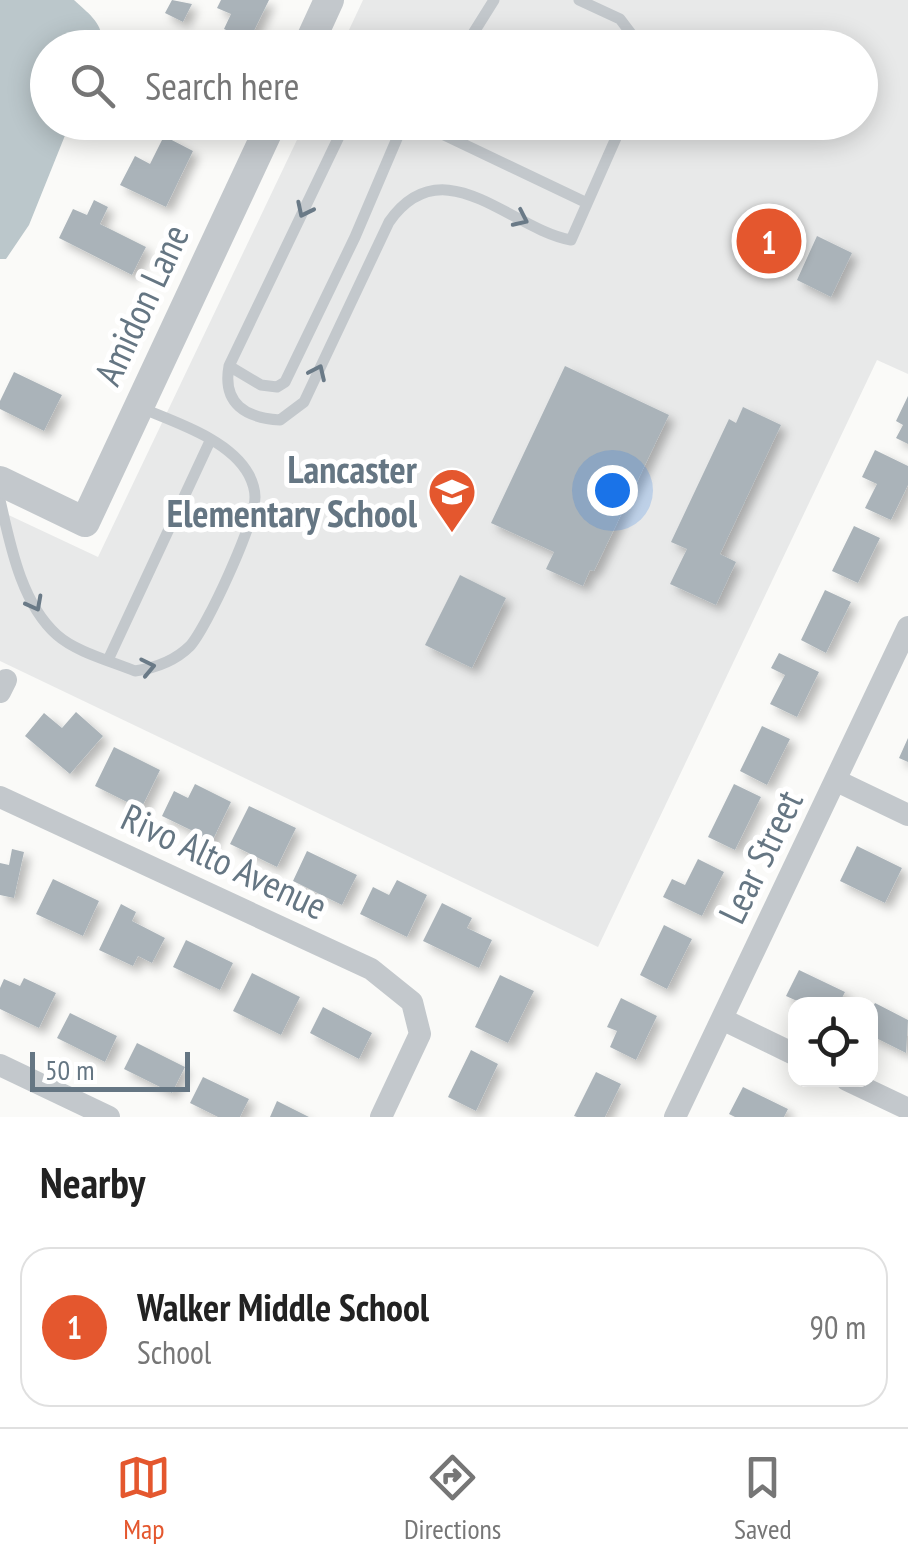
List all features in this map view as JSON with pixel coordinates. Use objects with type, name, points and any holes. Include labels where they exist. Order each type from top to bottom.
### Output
[{"type":"street","points":[[315,30],[329,0]]},
{"type":"street","name":"Amidon Lane","points":[[0,481],[85,522],[264,140]]},
{"type":"street","name":"Lear Street","points":[[675,1117],[908,628]]},
{"type":"street","points":[[837,781],[908,814]]},
{"type":"street","name":"Rivo Alto Avenue","points":[[0,797],[370,968],[412,1002],[420,1034],[381,1117]]},
{"type":"street","points":[[722,1019],[788,1051]]},
{"type":"street","points":[[0,1065],[109,1117]]},
{"type":"street","points":[[862,1087],[908,1109]]},
{"type":"lane","points":[[475,30],[494,0]]},
{"type":"lane","points":[[579,0],[620,19],[628,30]]},
{"type":"lane","points":[[337,140],[229,366],[226,384],[238,406],[266,419],[280,420],[298,410],[398,209],[430,190],[446,190],[472,196],[570,240],[616,140]]},
{"type":"lane","points":[[229,366],[261,385],[277,387],[284,382],[355,238],[396,140]]},
{"type":"lane","points":[[455,140],[588,203]]},
{"type":"lane","points":[[0,500],[7,532],[39,615],[58,637],[134,672],[170,661],[191,644],[230,571],[249,526],[256,496],[241,462],[210,441],[138,407]]},
{"type":"lane","points":[[108,660],[210,441]]},
{"type":"shaded area","points":[[0,0],[74,0],[100,30],[30,30],[30,140],[63,140],[29,225],[6,259],[0,259]]},
{"type":"shaded area","name":"Lancaster Elementary School","points":[[363,0],[908,0],[908,374],[877,360],[598,947],[0,661],[0,511],[98,557],[297,140],[878,140],[878,30],[349,30]]},
{"type":"building","points":[[172,0],[192,4],[183,22],[165,13]]},
{"type":"building","points":[[221,0],[269,0],[254,30],[224,29],[231,14],[217,8]]},
{"type":"building","points":[[162,140],[172,140],[193,151],[166,207],[120,185],[135,156],[150,164]]},
{"type":"building","points":[[94,200],[108,207],[100,224],[146,247],[132,275],[59,238],[73,209],[87,215]]},
{"type":"building","points":[[817,236],[852,253],[831,297],[797,280]]},
{"type":"building","points":[[565,366],[669,415],[594,571],[590,570],[583,586],[546,569],[554,552],[491,523]]},
{"type":"building","points":[[14,372],[62,395],[44,431],[0,409]]},
{"type":"building","points":[[908,396],[908,444],[896,438],[903,425],[896,421]]},
{"type":"building","points":[[743,407],[781,425],[720,554],[736,562],[716,605],[670,584],[687,549],[671,542],[729,419],[736,423]]},
{"type":"building","points":[[875,450],[908,466],[908,485],[891,520],[865,508],[877,484],[862,477]]},
{"type":"building","points":[[854,526],[880,538],[858,583],[832,571]]},
{"type":"building","points":[[460,575],[506,598],[472,668],[425,645]]},
{"type":"building","points":[[825,590],[851,602],[826,653],[801,640]]},
{"type":"building","points":[[779,653],[819,672],[797,717],[770,704],[785,675],[771,668]]},
{"type":"building","points":[[76,712],[103,736],[70,774],[25,736],[44,713],[62,728]]},
{"type":"building","points":[[762,726],[790,739],[767,785],[740,771]]},
{"type":"building","points":[[908,738],[908,762],[899,758]]},
{"type":"building","points":[[114,747],[160,770],[141,809],[95,786]]},
{"type":"building","points":[[195,784],[231,802],[206,854],[192,848],[199,834],[162,816],[174,791],[188,798]]},
{"type":"building","points":[[734,784],[761,797],[735,850],[708,837]]},
{"type":"building","points":[[249,806],[296,828],[277,867],[230,844]]},
{"type":"building","points":[[857,846],[902,868],[885,903],[840,881]]},
{"type":"building","points":[[12,849],[24,852],[14,898],[0,895],[0,863],[9,865]]},
{"type":"building","points":[[307,851],[357,875],[342,905],[293,881]]},
{"type":"building","points":[[698,859],[724,872],[702,916],[663,897],[672,879],[685,885]]},
{"type":"building","points":[[53,879],[99,901],[83,936],[36,914]]},
{"type":"building","points":[[397,880],[427,895],[407,937],[360,914],[373,887],[389,895]]},
{"type":"building","points":[[442,903],[472,918],[467,928],[492,940],[479,968],[423,941]]},
{"type":"building","points":[[121,904],[136,912],[132,921],[165,938],[152,963],[138,956],[133,966],[99,950]]},
{"type":"building","points":[[664,925],[692,939],[667,989],[640,975]]},
{"type":"building","points":[[186,940],[233,963],[220,990],[173,967]]},
{"type":"building","points":[[799,970],[845,992],[842,997],[786,996]]},
{"type":"building","points":[[252,973],[300,997],[281,1035],[233,1011]]},
{"type":"building","points":[[500,975],[534,991],[508,1043],[475,1027]]},
{"type":"building","points":[[24,978],[56,993],[39,1028],[0,1009],[4,979],[20,986]]},
{"type":"building","points":[[621,998],[657,1016],[636,1060],[610,1047],[617,1031],[607,1027]]},
{"type":"building","points":[[878,1005],[908,1020],[906,1053],[878,1039]]},
{"type":"building","points":[[323,1007],[372,1033],[359,1059],[310,1033]]},
{"type":"building","points":[[70,1013],[117,1036],[105,1062],[57,1038]]},
{"type":"building","points":[[137,1043],[185,1067],[172,1093],[124,1069]]},
{"type":"building","points":[[471,1050],[498,1064],[476,1111],[448,1097]]},
{"type":"building","points":[[596,1072],[621,1084],[605,1117],[574,1116]]},
{"type":"building","points":[[203,1077],[249,1099],[240,1117],[218,1117],[190,1103]]},
{"type":"building","points":[[743,1087],[788,1109],[784,1117],[729,1114]]},
{"type":"building","points":[[277,1101],[309,1117],[270,1117]]},
{"type":"place","name":"Walker Middle School","points":[[769,241]]},
{"type":"place","name":"Lancaster Elementary School","points":[[452,534]]}]
